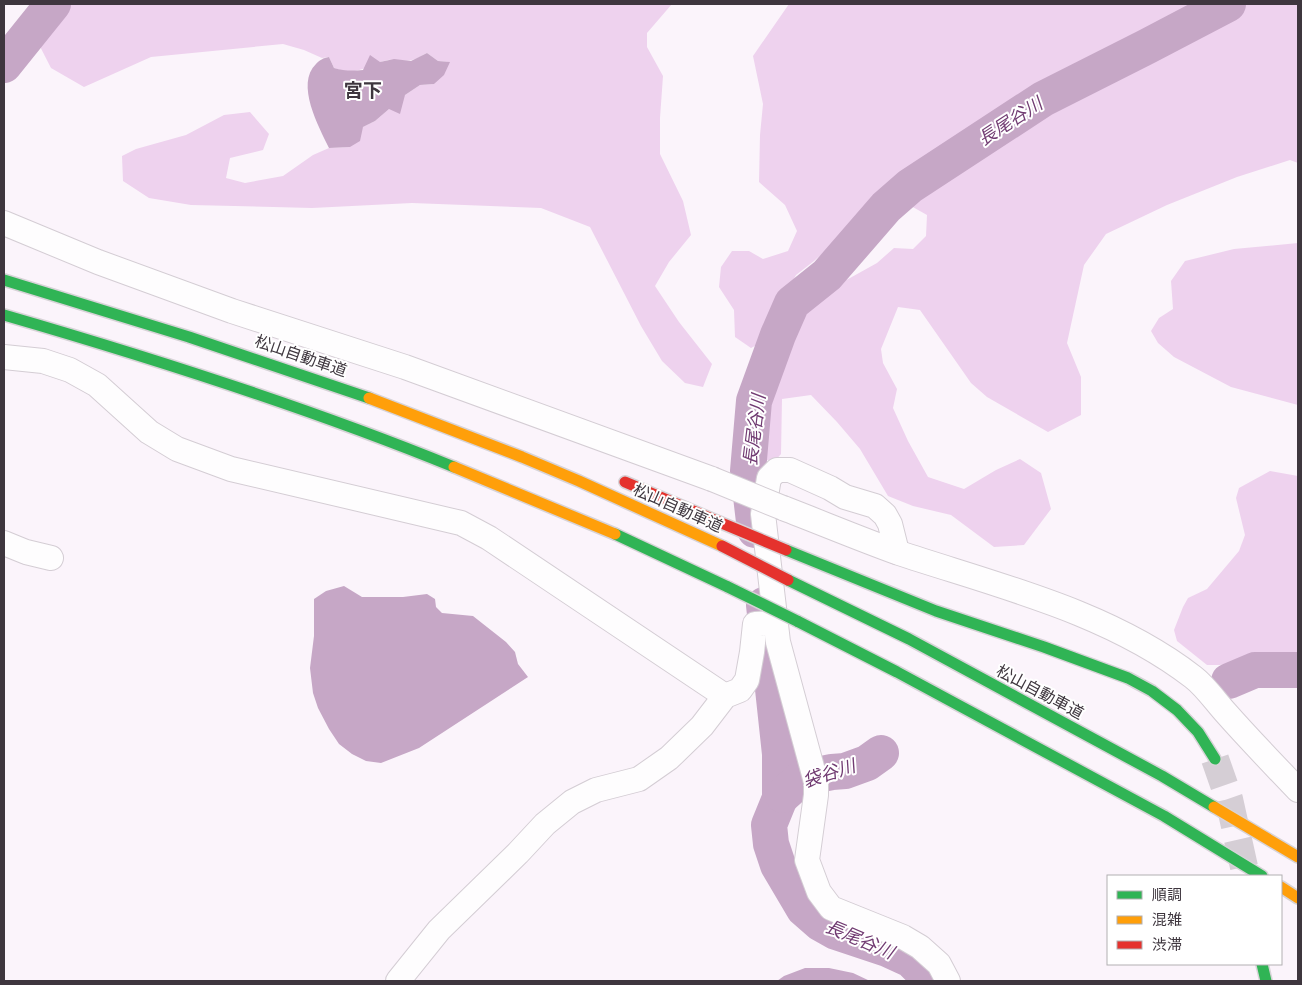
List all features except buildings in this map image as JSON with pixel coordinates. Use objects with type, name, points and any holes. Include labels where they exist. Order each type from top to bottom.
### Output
[{"type":"highway","name":"松山自動車道","points":[[4,280],[68,298],[244,354],[364,395],[495,446],[603,492],[722,546],[909,640],[1162,776],[1298,857]]},
{"type":"highway","points":[[4,315],[58,330],[238,387],[353,428],[482,478],[589,523],[728,588],[776,623],[898,672],[1155,812],[1260,875]]},
{"type":"highway","points":[[244,354],[493,434]]},
{"type":"highway","points":[[612,477],[936,611],[1044,647],[1128,678],[1152,691],[1178,710],[1198,732],[1215,759]]},
{"type":"highway","points":[[1282,888],[1298,898]]},
{"type":"highway","points":[[1262,965],[1266,981]]},
{"type":"street","points":[[4,223],[98,262],[232,311],[405,367],[712,479],[897,552],[1073,610],[1171,660],[1196,678],[1264,755],[1298,790]]},
{"type":"street","points":[[4,357],[43,361],[70,370],[97,385],[149,432],[176,449],[231,469],[461,523],[489,538],[725,696]]},
{"type":"street","points":[[897,552],[890,524],[885,515],[875,506],[845,497],[790,470],[777,470],[769,478],[763,514],[778,642],[816,782],[807,860],[819,892],[831,908],[903,937],[920,947],[939,964],[948,981]]},
{"type":"street","points":[[4,543],[26,552],[51,558]]},
{"type":"street","points":[[398,981],[439,930],[545,824],[572,802],[596,790],[639,779],[669,758],[702,726],[725,696],[740,690],[747,680],[752,652],[776,623]]},
{"type":"shaded area","points":[[29,4],[672,4],[647,33],[647,47],[663,76],[660,154],[683,201],[691,235],[669,262],[655,286],[679,322],[712,364],[703,387],[685,383],[662,361],[641,326],[590,227],[541,208],[412,203],[312,208],[191,205],[149,198],[123,181],[122,156],[136,149],[186,135],[224,115],[250,112],[269,134],[263,150],[230,158],[226,178],[245,183],[283,176],[313,155],[329,148],[350,147],[363,127],[375,121],[405,95],[420,85],[434,84],[449,62],[438,61],[427,53],[412,60],[388,60],[356,71],[349,71],[334,68],[329,57],[322,58],[283,44],[151,57],[84,87],[51,68],[29,25]]},
{"type":"shaded area","points":[[789,4],[1298,4],[1298,163],[1290,160],[1237,177],[1167,205],[1106,234],[1084,265],[1067,343],[1081,377],[1081,415],[1048,432],[987,397],[971,383],[920,310],[898,307],[881,349],[883,363],[897,389],[893,408],[908,441],[928,477],[964,489],[996,470],[1020,459],[1041,473],[1051,509],[1024,545],[994,547],[951,515],[913,506],[888,496],[860,449],[811,395],[782,399],[781,454],[774,462],[757,457],[754,434],[769,375],[793,318],[823,293],[877,263],[894,248],[913,249],[926,236],[927,215],[911,206],[888,218],[854,225],[796,275],[781,303],[770,338],[751,348],[735,337],[734,310],[719,287],[721,267],[732,251],[749,251],[763,259],[788,251],[797,231],[785,205],[759,182],[763,104],[753,56]]},
{"type":"shaded area","points":[[427,53],[438,61],[450,62],[444,75],[434,84],[420,85],[405,95],[400,114],[389,109],[375,121],[363,127],[360,141],[350,147],[329,148],[315,117],[308,94],[310,72],[316,64],[322,59],[329,57],[334,68],[341,70],[363,70],[370,55],[380,62],[394,59],[411,61]]},
{"type":"shaded area","points":[[1298,243],[1298,405],[1231,387],[1174,357],[1158,343],[1151,331],[1159,318],[1173,309],[1171,281],[1185,261],[1234,249]]},
{"type":"shaded area","points":[[1270,471],[1298,476],[1298,677],[1259,656],[1220,665],[1207,665],[1177,641],[1174,630],[1188,598],[1207,589],[1239,551],[1245,535],[1236,498],[1239,488]]},
{"type":"shaded area","points":[[344,586],[362,597],[403,597],[427,594],[435,599],[436,607],[442,613],[473,616],[506,642],[515,652],[518,664],[528,677],[419,748],[381,763],[366,761],[352,754],[339,744],[318,708],[313,693],[310,668],[314,636],[314,599],[326,591]]},
{"type":"shaded area","points":[[805,968],[829,968],[853,973],[870,981],[777,981],[784,976]]},
{"type":"waterway","points":[[4,65],[53,4]]},
{"type":"waterway","name":"長尾谷川","points":[[755,530],[748,471],[754,401],[792,303],[827,275],[886,207],[910,186],[1043,99],[1228,4]]},
{"type":"waterway","name":"長尾谷川","points":[[764,605],[780,754],[780,798],[769,825],[771,844],[778,865],[804,909],[820,923],[836,932],[887,949],[911,960],[923,972],[928,981]]},
{"type":"waterway","name":"袋谷川","points":[[1229,681],[1255,670],[1298,670]]},
{"type":"waterway","name":"袋谷川","points":[[783,795],[802,778],[845,771],[867,763],[881,753]]},
{"type":"tunnel","points":[[1215,759],[1229,799],[1246,875]]},
{"type":"traffic: fast","points":[[4,280],[189,337],[369,398]]},
{"type":"traffic: fast","points":[[4,315],[231,385],[343,424],[454,467]]},
{"type":"traffic: fast","points":[[615,534],[728,587]]},
{"type":"traffic: fast","points":[[786,550],[936,611],[1044,647],[1128,678],[1152,691],[1177,710],[1198,732],[1215,759]]},
{"type":"traffic: fast","points":[[788,580],[909,639],[1162,776],[1214,807]]},
{"type":"traffic: fast","points":[[728,587],[797,621]]},
{"type":"traffic: fast","points":[[797,621],[897,672],[1164,816],[1260,875]]},
{"type":"traffic: fast","points":[[1262,965],[1266,981]]},
{"type":"traffic: slow","points":[[369,398],[522,457],[722,546]]},
{"type":"traffic: slow","points":[[454,467],[615,534]]},
{"type":"traffic: slow","points":[[1214,807],[1298,857]]},
{"type":"traffic: slow","points":[[1282,888],[1298,898]]},
{"type":"traffic: jam","points":[[625,482],[719,522]]},
{"type":"traffic: jam","points":[[719,522],[786,550]]},
{"type":"traffic: jam","points":[[722,546],[788,580]]},
{"type":"district","name":"宮下","points":[[363,90]]}]
